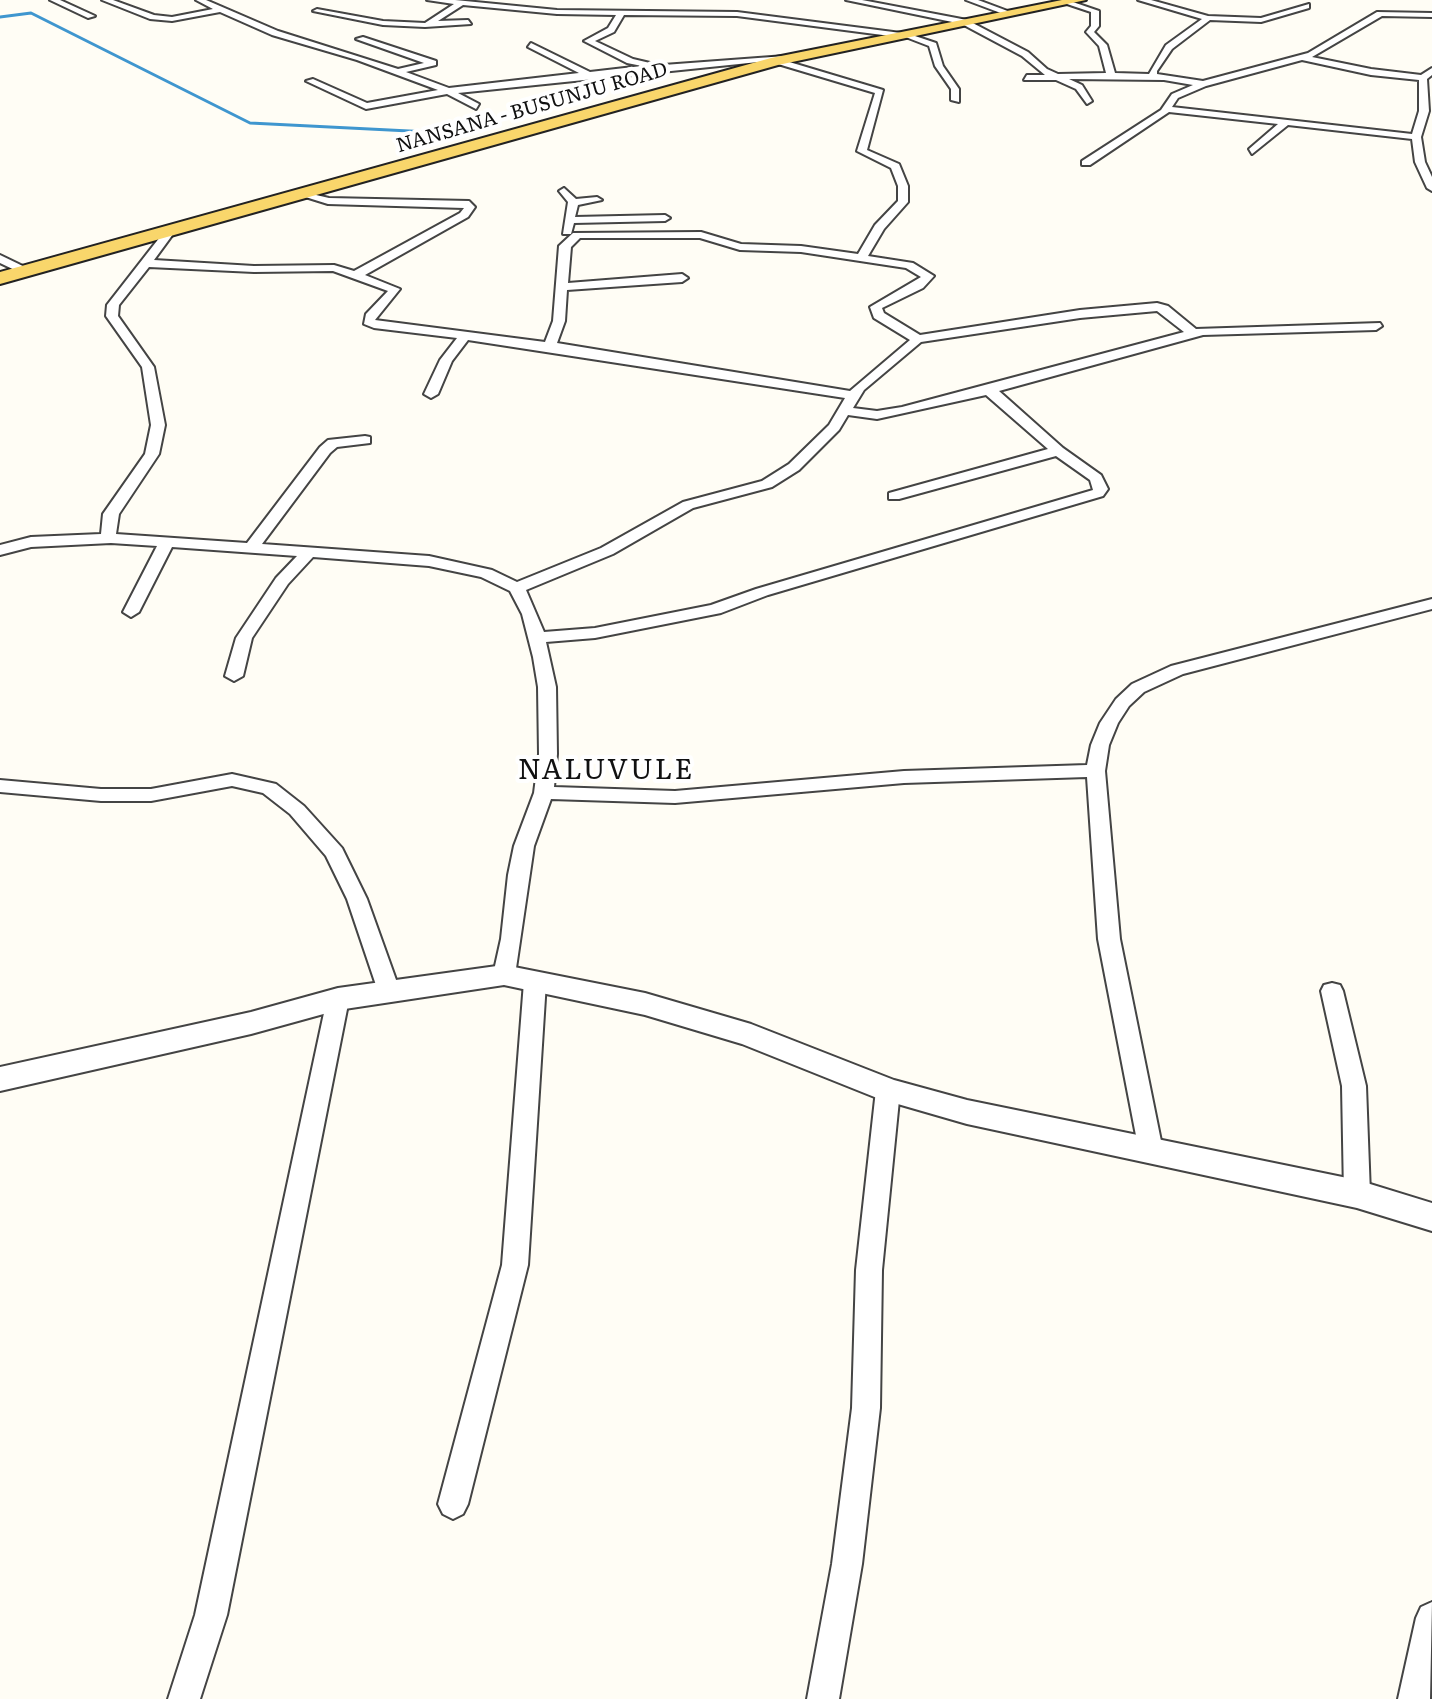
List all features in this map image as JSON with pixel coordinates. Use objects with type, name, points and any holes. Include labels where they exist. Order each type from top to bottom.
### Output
[{"type":"main road","name":"NANSANA - BUSUNJU ROAD","points":[[0,278],[781,60],[1075,1]]},
{"type":"street","points":[[54,0],[91,16]]},
{"type":"street","points":[[106,0],[145,14],[172,19],[223,9]]},
{"type":"street","points":[[200,0],[275,33],[448,91],[476,106]]},
{"type":"street","points":[[431,0],[572,12],[737,14],[902,34],[933,45],[939,66],[955,89],[956,100]]},
{"type":"street","points":[[572,12],[582,0]]},
{"type":"street","points":[[850,0],[964,22],[1025,54],[1035,65],[1079,87],[1087,101]]},
{"type":"street","points":[[970,0],[1009,13]]},
{"type":"street","points":[[1142,0],[1208,18],[1261,20],[1306,6]]},
{"type":"street","points":[[1075,1],[1095,11],[1095,26],[1090,32],[1103,45],[1111,75]]},
{"type":"street","points":[[430,24],[460,4]]},
{"type":"street","points":[[317,11],[392,24],[468,22]]},
{"type":"street","points":[[622,12],[611,30],[588,41],[634,63],[691,68],[768,58],[880,92],[862,151],[895,166],[903,186],[903,202],[879,227],[861,258]]},
{"type":"street","points":[[1086,163],[1168,109],[1175,96],[1203,84],[1304,58],[1380,14],[1432,15]]},
{"type":"street","points":[[1153,77],[1153,71],[1169,47],[1208,18]]},
{"type":"street","points":[[360,39],[433,63],[397,72]]},
{"type":"street","points":[[531,45],[591,76]]},
{"type":"street","points":[[1304,58],[1371,72],[1428,75],[1424,111],[1416,137],[1420,162],[1432,188]]},
{"type":"street","points":[[310,81],[366,106],[448,91],[658,67]]},
{"type":"street","points":[[1027,78],[1111,75],[1203,84]]},
{"type":"street","points":[[1168,109],[1416,137]]},
{"type":"street","points":[[1252,151],[1286,122]]},
{"type":"street","points":[[1420,162],[1432,163]]},
{"type":"street","points":[[564,191],[573,202]]},
{"type":"street","points":[[303,193],[328,201],[465,203],[470,207],[464,215],[356,275]]},
{"type":"street","points":[[573,202],[597,200]]},
{"type":"street","points":[[571,238],[567,232],[573,202]]},
{"type":"street","points":[[569,220],[665,218]]},
{"type":"street","points":[[111,538],[107,525],[111,514],[140,476],[157,440],[158,425],[148,367],[112,316],[113,305],[171,230]]},
{"type":"street","points":[[550,346],[559,321],[564,248],[571,238],[587,234],[701,235],[740,247],[801,249],[909,265],[927,273],[919,285],[876,307],[878,315],[917,339]]},
{"type":"street","points":[[0,258],[25,271]]},
{"type":"street","points":[[146,263],[254,269],[334,268],[391,286],[395,291],[368,321],[389,327],[550,346],[852,395]]},
{"type":"street","points":[[562,287],[682,278]]},
{"type":"street","points":[[517,588],[607,551],[688,505],[767,484],[794,467],[846,411],[852,395],[917,339],[1080,314],[1154,307],[1164,309],[1193,333]]},
{"type":"street","points":[[846,411],[877,415],[889,413],[989,390],[1193,333],[1376,326]]},
{"type":"street","points":[[431,394],[446,360],[464,337]]},
{"type":"street","points":[[537,638],[595,633],[715,609],[762,592],[1098,493],[1101,489],[1096,478],[1058,451],[989,390]]},
{"type":"street","points":[[251,548],[325,450],[333,443],[365,440]]},
{"type":"street","points":[[894,496],[1058,451]]},
{"type":"street","points":[[0,550],[31,542],[111,538],[310,551],[453,565],[486,573],[517,588],[537,638],[547,687],[548,754],[544,793],[524,846],[504,975]]},
{"type":"street","points":[[131,612],[167,541]]},
{"type":"street","points":[[234,676],[244,638],[282,581],[310,551]]},
{"type":"street","points":[[1151,1151],[1109,939],[1096,771],[1100,745],[1109,723],[1122,703],[1138,688],[1177,670],[1432,604]]},
{"type":"street","points":[[544,793],[675,797],[904,777],[1096,771]]},
{"type":"street","points":[[0,786],[101,795],[151,795],[232,780],[269,788],[297,810],[335,853],[357,899],[389,991]]},
{"type":"street","points":[[0,1079],[251,1023],[338,999],[504,975],[645,1004],[751,1035],[888,1090],[1065,1135],[1357,1194],[1432,1217]]},
{"type":"street","points":[[453,1504],[515,1265],[535,982]]},
{"type":"street","points":[[1332,991],[1354,1086],[1357,1194]]},
{"type":"street","points":[[184,1699],[211,1615],[338,999]]},
{"type":"street","points":[[823,1699],[847,1564],[866,1408],[869,1270],[888,1090]]},
{"type":"street","points":[[1414,1699],[1432,1618]]},
{"type":"waterway","points":[[0,17],[31,13],[250,123],[469,134]]},
{"type":"district","name":"NALUVULE","points":[[606,771]]}]
